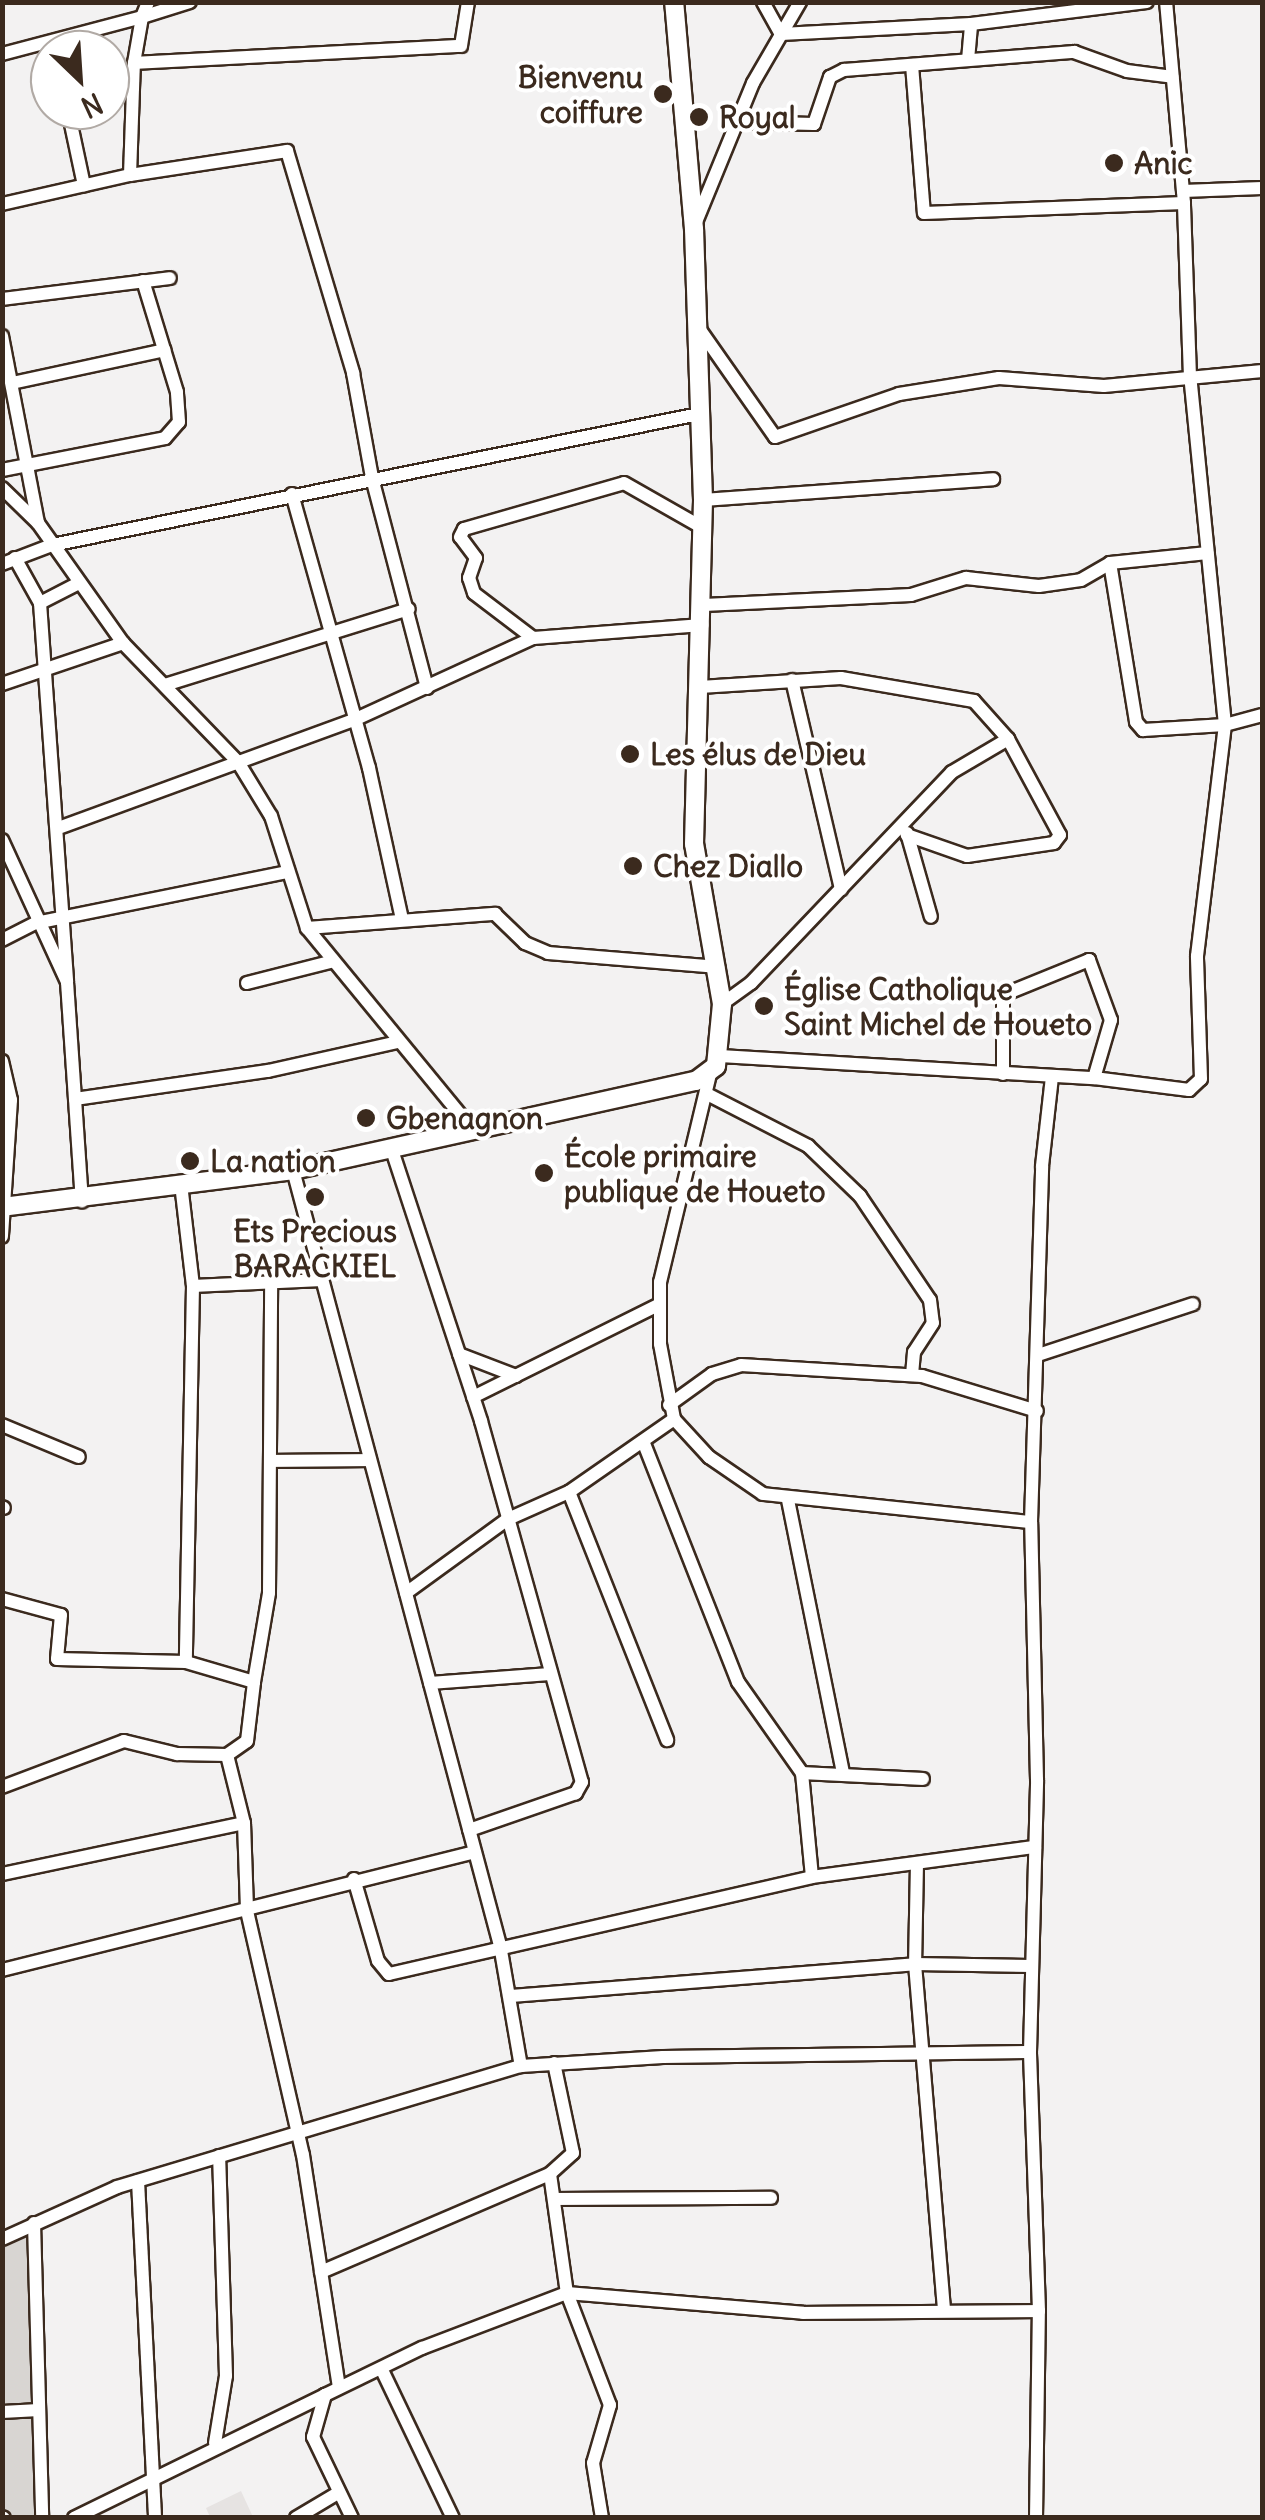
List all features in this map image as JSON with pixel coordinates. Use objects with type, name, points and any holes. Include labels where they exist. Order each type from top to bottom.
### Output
[{"type":"street","points":[[130,175],[134,63],[148,2]]},
{"type":"street","points":[[98,30],[190,2]]},
{"type":"street","points":[[134,63],[461,46],[468,2]]},
{"type":"street","points":[[674,2],[694,229],[703,500],[696,872],[718,967],[722,1004],[720,1056],[710,1074],[708,1094],[668,1237],[658,1306],[669,1405],[674,1419],[738,1480],[788,1500],[1031,1522]]},
{"type":"street","points":[[764,2],[781,34]]},
{"type":"street","points":[[694,229],[735,122],[800,2]]},
{"type":"street","points":[[781,34],[970,24],[1072,8],[1147,2]]},
{"type":"street","points":[[720,1056],[1094,1078],[1189,1090],[1201,1080],[1197,956],[1225,725],[1190,377],[1183,197],[1166,2]]},
{"type":"street","points":[[968,60],[970,24]]},
{"type":"street","points":[[2,54],[30,49]]},
{"type":"street","points":[[735,122],[807,126],[818,119],[837,72],[912,64],[1074,52],[1127,71],[1172,78]]},
{"type":"street","points":[[912,64],[924,213],[1183,197],[1262,188]]},
{"type":"street","points":[[72,130],[84,185]]},
{"type":"street","points":[[2,204],[130,175],[287,150],[353,374],[372,478],[427,688]]},
{"type":"street","points":[[2,300],[170,278]]},
{"type":"street","points":[[2,470],[28,468],[165,438],[179,422],[164,350],[143,281]]},
{"type":"street","points":[[698,327],[775,437],[898,394],[999,378],[1104,386],[1262,371]]},
{"type":"street","points":[[2,336],[38,523]]},
{"type":"street","points":[[12,383],[164,350]]},
{"type":"street","points":[[82,1201],[61,828],[40,603],[9,561],[52,545],[699,414]]},
{"type":"street","points":[[703,500],[994,479]]},
{"type":"street","points":[[533,638],[474,594],[469,578],[476,558],[460,532],[624,482],[703,528]]},
{"type":"street","points":[[2,488],[38,523],[123,643],[168,684],[238,762],[271,816],[307,928],[330,962],[473,1130]]},
{"type":"street","points":[[292,494],[356,720],[402,919]]},
{"type":"street","points":[[704,605],[911,594],[966,578],[1039,586],[1081,580],[1110,563],[1207,553]]},
{"type":"street","points":[[1110,563],[1136,722],[1152,732],[1225,725],[1262,715]]},
{"type":"street","points":[[40,603],[79,583]]},
{"type":"street","points":[[168,684],[268,657],[329,630],[409,609]]},
{"type":"street","points":[[61,828],[356,720],[533,638],[703,625]]},
{"type":"street","points":[[2,684],[123,643]]},
{"type":"street","points":[[700,687],[842,678],[974,700],[1008,739],[1058,840],[968,856],[907,835]]},
{"type":"street","points":[[792,680],[841,888]]},
{"type":"street","points":[[722,1004],[752,983],[952,772],[1008,739]]},
{"type":"street","points":[[903,820],[932,917]]},
{"type":"street","points":[[2,840],[36,924],[67,982]]},
{"type":"street","points":[[2,940],[36,924],[287,872]]},
{"type":"street","points":[[307,928],[495,914],[525,944],[548,953],[718,967]]},
{"type":"street","points":[[1003,1074],[1003,995],[1089,960],[1111,1020],[1094,1078]]},
{"type":"street","points":[[247,983],[330,962]]},
{"type":"street","points":[[75,1099],[268,1070],[398,1042]]},
{"type":"street","points":[[2,1237],[6,1206],[3,1068]]},
{"type":"street","points":[[6,1206],[82,1201],[292,1170],[710,1074]]},
{"type":"street","points":[[1036,2518],[1039,2311],[1030,2052],[1035,1847],[1031,1522],[1042,1166],[1052,1077]]},
{"type":"street","points":[[708,1094],[808,1146],[834,1165],[869,1208],[921,1280],[934,1317],[913,1356],[912,1374]]},
{"type":"street","points":[[392,1150],[473,1397],[581,1787],[469,1830]]},
{"type":"street","points":[[292,1170],[500,1945],[521,2066]]},
{"type":"street","points":[[181,1184],[193,1286],[186,1662]]},
{"type":"street","points":[[193,1286],[322,1280]]},
{"type":"street","points":[[2,1788],[124,1741],[177,1754],[227,1755],[247,1742],[269,1593],[271,1282]]},
{"type":"street","points":[[1038,1356],[1193,1304]]},
{"type":"street","points":[[473,1397],[658,1306]]},
{"type":"street","points":[[459,1354],[516,1376]]},
{"type":"street","points":[[669,1405],[712,1374],[741,1365],[912,1374],[1037,1412]]},
{"type":"street","points":[[406,1593],[508,1519],[569,1492],[674,1419]]},
{"type":"street","points":[[2,1425],[80,1457]]},
{"type":"street","points":[[644,1441],[738,1682],[802,1774],[812,1877]]},
{"type":"street","points":[[270,1461],[370,1460]]},
{"type":"street","points":[[569,1492],[666,1740]]},
{"type":"street","points":[[788,1500],[843,1772]]},
{"type":"street","points":[[2,1600],[60,1615],[57,1659],[186,1662],[254,1682]]},
{"type":"street","points":[[430,1683],[550,1674]]},
{"type":"street","points":[[227,1755],[244,1824],[247,1911],[298,2133],[339,2388]]},
{"type":"street","points":[[802,1774],[843,1772],[924,1779]]},
{"type":"street","points":[[2,1874],[244,1824]]},
{"type":"street","points":[[354,1879],[378,1960],[388,1974],[500,1945],[812,1877],[1035,1847]]},
{"type":"street","points":[[2,1970],[247,1911],[354,1879],[475,1852]]},
{"type":"street","points":[[917,1863],[915,1964],[944,2309]]},
{"type":"street","points":[[511,1996],[915,1964],[1031,1966]]},
{"type":"street","points":[[2,2238],[138,2181],[521,2066],[1030,2052]]},
{"type":"street","points":[[320,2272],[550,2174],[573,2154],[554,2064]]},
{"type":"street","points":[[215,2443],[226,2376],[220,2156]]},
{"type":"street","points":[[550,2174],[558,2199],[567,2293],[610,2405],[594,2464],[602,2518]]},
{"type":"street","points":[[138,2181],[154,2518]]},
{"type":"street","points":[[558,2199],[770,2198]]},
{"type":"street","points":[[34,2223],[42,2518]]},
{"type":"street","points":[[74,2518],[215,2443],[567,2293],[803,2313],[1039,2311]]},
{"type":"street","points":[[382,2370],[453,2518]]},
{"type":"street","points":[[325,2396],[313,2436],[352,2518]]},
{"type":"street","points":[[2,2412],[39,2410]]},
{"type":"street","points":[[296,2518],[338,2494]]},
{"type":"shaded area","points":[[28,2228],[40,2517],[3,2517],[2,2239]]},
{"type":"shaded area","points":[[241,2491],[253,2517],[210,2517],[206,2508]]},
{"type":"place","name":"Bienvenu coiffure","points":[[663,94]]},
{"type":"place","name":"Royal","points":[[699,117]]},
{"type":"place","name":"Anic","points":[[1114,163]]},
{"type":"place","name":"Les élus de Dieu","points":[[630,754]]},
{"type":"place","name":"Chez Diallo","points":[[633,866]]},
{"type":"place","name":"Église Catholique Saint Michel de Houeto","points":[[764,1006]]},
{"type":"place","name":"Gbenagnon","points":[[366,1118]]},
{"type":"place","name":"La nation","points":[[190,1161]]},
{"type":"place","name":"École primaire publique de Houeto","points":[[544,1173]]},
{"type":"place","name":"Ets Precious BARACKIEL","points":[[315,1197]]}]
